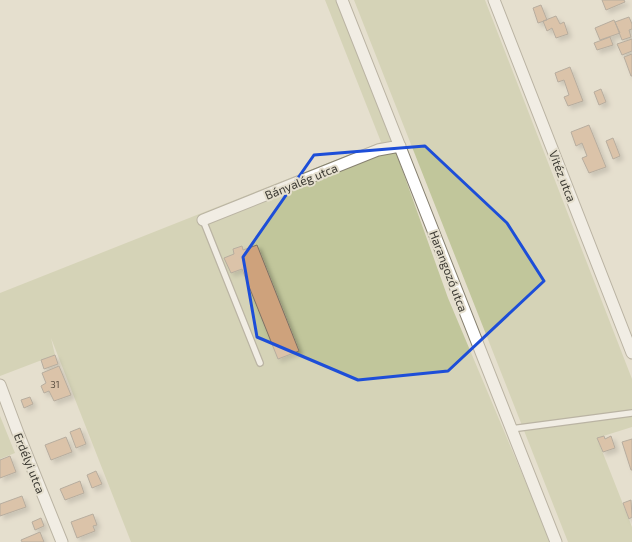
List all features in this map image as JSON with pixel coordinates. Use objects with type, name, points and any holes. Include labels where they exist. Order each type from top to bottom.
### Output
[{"type":"street","name":"Harangozó utca","points":[[342,0],[556,542]]},
{"type":"street","name":"Vitéz utca","points":[[494,0],[632,353]]},
{"type":"street","name":"Bányalég utca","points":[[203,220],[378,150],[400,146]]},
{"type":"street","name":"Erdélyi utca","points":[[0,385],[62,542]]},
{"type":"lane","points":[[203,220],[260,363]]},
{"type":"lane","points":[[511,429],[632,413]]},
{"type":"highlighted area","points":[[425,146],[507,223],[544,281],[448,371],[358,380],[257,337],[243,257],[314,155]]},
{"type":"green space","points":[[325,0],[337,0],[397,155],[448,298],[550,542],[131,542],[51,338],[55,355],[0,376],[0,293],[381,142]]},
{"type":"green space","points":[[354,0],[485,0],[632,379],[632,427],[597,438],[632,527],[632,542],[568,542]]},
{"type":"green space","points":[[0,416],[15,453],[0,459]]},
{"type":"building","points":[[602,0],[624,0],[625,2],[606,10]]},
{"type":"building","points":[[541,5],[547,20],[538,23],[533,8]]},
{"type":"building","points":[[556,16],[560,24],[564,22],[568,34],[556,38],[552,28],[547,31],[543,21]]},
{"type":"building","points":[[629,17],[632,24],[632,29],[629,30],[631,37],[622,40],[615,22]]},
{"type":"building","points":[[614,20],[620,33],[600,40],[595,28]]},
{"type":"building","points":[[610,37],[613,45],[597,50],[594,43]]},
{"type":"building","points":[[632,39],[632,51],[622,55],[617,44]]},
{"type":"building","points":[[632,54],[632,76],[631,76],[624,57]]},
{"type":"building","points":[[570,67],[583,101],[568,106],[564,97],[569,95],[564,80],[558,82],[555,73]]},
{"type":"building","points":[[601,89],[606,102],[599,105],[594,92]]},
{"type":"building","points":[[589,125],[606,167],[589,173],[582,158],[587,156],[582,143],[576,146],[571,132]]},
{"type":"building","points":[[613,138],[620,156],[613,159],[606,141]]},
{"type":"building","points":[[257,245],[299,351],[278,359],[242,269],[231,273],[224,258],[234,254],[233,249],[242,246],[243,250]]},
{"type":"building","points":[[55,355],[58,364],[44,369],[41,360]]},
{"type":"building","points":[[59,366],[71,395],[54,401],[49,391],[44,393],[41,386],[46,383],[42,373]]},
{"type":"building","points":[[30,397],[33,404],[24,408],[21,400]]},
{"type":"building","points":[[80,428],[86,444],[76,448],[70,432]]},
{"type":"building","points":[[604,436],[605,439],[611,436],[615,448],[603,452],[597,438]]},
{"type":"building","points":[[66,437],[72,452],[51,460],[45,445]]},
{"type":"building","points":[[632,439],[632,470],[631,470],[622,442]]},
{"type":"building","points":[[10,456],[16,472],[0,478],[0,460]]},
{"type":"building","points":[[96,471],[102,484],[92,488],[87,475]]},
{"type":"building","points":[[80,481],[84,493],[65,500],[60,489]]},
{"type":"building","points":[[22,496],[26,507],[0,516],[0,504]]},
{"type":"building","points":[[631,500],[632,517],[629,519],[623,503]]},
{"type":"building","points":[[93,514],[97,525],[93,526],[95,531],[77,538],[71,522]]},
{"type":"building","points":[[41,518],[44,526],[35,530],[32,522]]},
{"type":"building","points":[[40,532],[44,542],[22,542],[21,540]]}]
